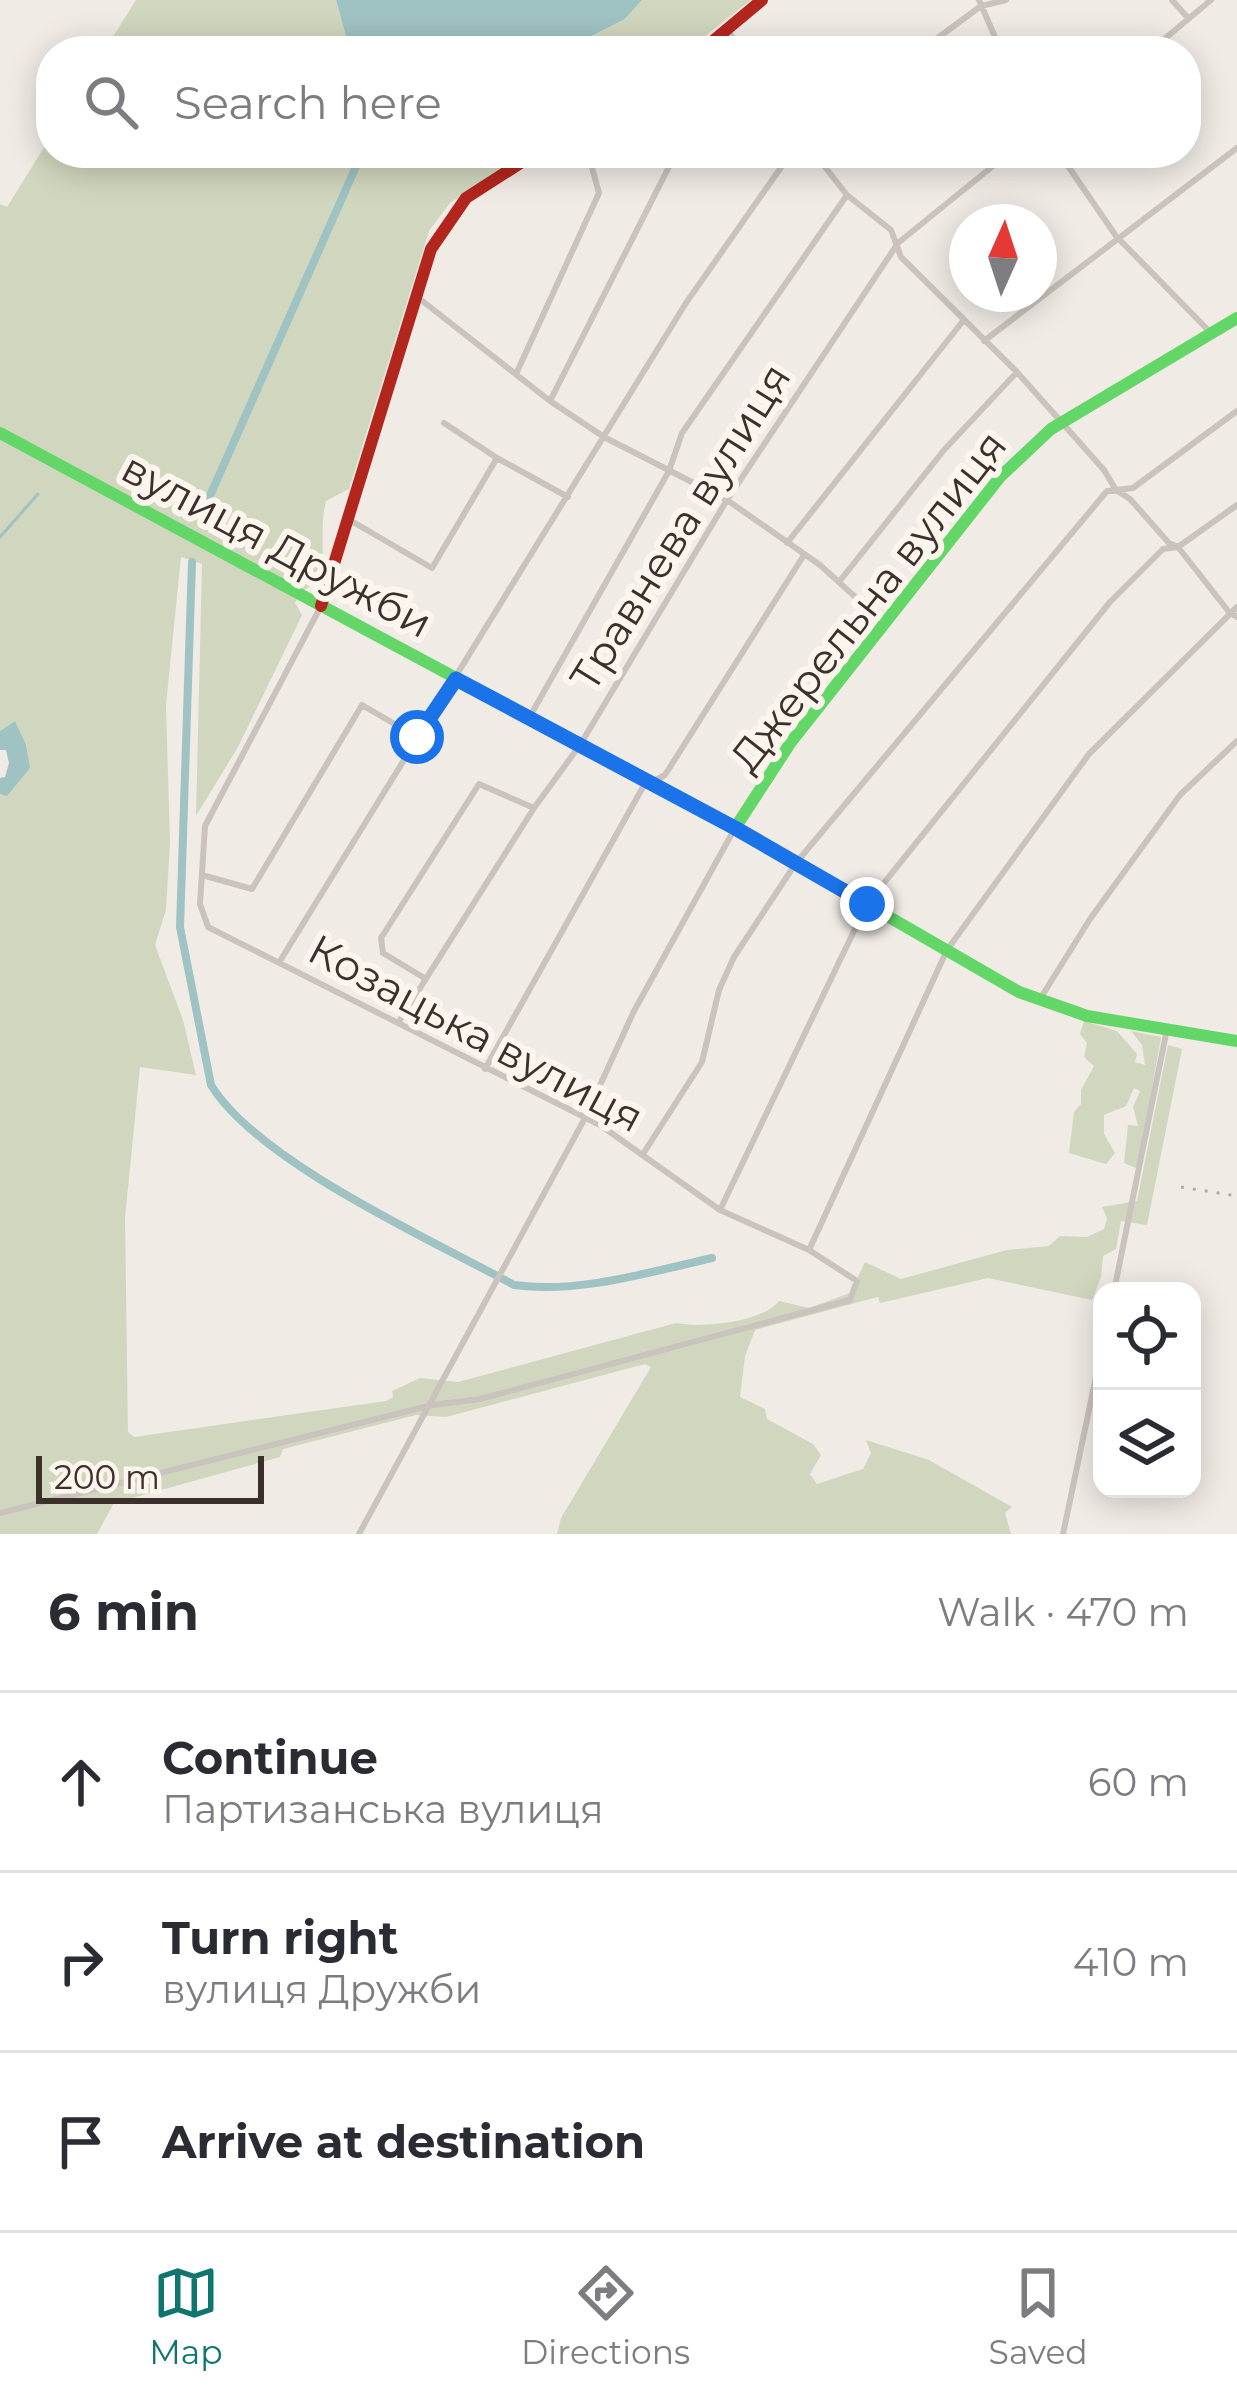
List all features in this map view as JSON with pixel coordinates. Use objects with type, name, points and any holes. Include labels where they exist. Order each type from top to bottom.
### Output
[{"type":"main road","points":[[720,36],[762,0]]},
{"type":"main road","points":[[321,606],[431,249],[466,198],[513,168]]},
{"type":"main road","name":"Джерельна вулиця","points":[[735,828],[790,742],[1030,445],[1237,318]]},
{"type":"main road","name":"вулиця Дружби","points":[[0,433],[735,828],[1040,1000],[1087,1016],[1237,1041]]},
{"type":"street","points":[[939,36],[980,3],[1006,0]]},
{"type":"street","points":[[1172,0],[1188,18]]},
{"type":"street","points":[[1167,36],[1211,0]]},
{"type":"street","points":[[980,3],[994,36]]},
{"type":"street","points":[[728,30],[732,36]]},
{"type":"street","points":[[984,341],[1237,148]]},
{"type":"street","points":[[516,374],[599,194],[592,168]]},
{"type":"street","points":[[550,401],[668,168]]},
{"type":"street","points":[[279,963],[686,303],[780,168]]},
{"type":"street","points":[[809,1250],[947,950],[1089,754],[1234,612],[1178,547],[1116,490],[1104,470],[1017,372],[901,257],[890,230],[847,195],[826,168]]},
{"type":"street","name":"Травнева вулиця","points":[[398,1023],[534,808],[580,745],[727,500],[898,242],[990,168]]},
{"type":"street","points":[[1069,168],[1116,236],[1211,333]]},
{"type":"street","points":[[529,718],[669,471],[682,433],[847,195]]},
{"type":"street","points":[[416,296],[550,401],[604,436],[727,500],[804,554],[884,623]]},
{"type":"street","points":[[787,543],[963,321]]},
{"type":"street","points":[[838,582],[944,450],[1017,372]]},
{"type":"street","points":[[643,1154],[702,1062],[719,990],[734,957],[796,863],[1107,491],[1133,488],[1237,411]]},
{"type":"street","points":[[444,423],[568,496]]},
{"type":"street","points":[[348,519],[432,568],[497,458]]},
{"type":"street","points":[[720,1210],[867,904],[1110,602],[1163,549],[1178,547],[1237,505]]},
{"type":"street","points":[[484,1070],[643,787],[665,775],[804,554]]},
{"type":"street","points":[[321,606],[205,826],[202,875],[252,889],[362,705],[417,737]]},
{"type":"street","points":[[1040,1000],[1090,920],[1180,795],[1237,741]]},
{"type":"street","points":[[425,979],[383,952],[381,938],[467,802],[483,784],[534,808]]},
{"type":"street","name":"Джерельна вулиця","points":[[432,1405],[585,1118],[634,1011],[735,828]]},
{"type":"street","name":"Козацька вулиця","points":[[202,875],[200,904],[208,926],[585,1118],[720,1210],[809,1250],[857,1281],[850,1300],[481,1399],[432,1405]]},
{"type":"street","points":[[1116,1282],[1167,1029]]},
{"type":"street","points":[[1063,1534],[1093,1390]]},
{"type":"street","points":[[0,1513],[432,1405]]},
{"type":"street","points":[[359,1534],[432,1405]]},
{"type":"green space","points":[[136,0],[336,0],[346,36],[113,36]]},
{"type":"green space","points":[[642,0],[751,0],[705,36],[592,36],[625,19]]},
{"type":"green space","points":[[36,160],[36,168],[502,168],[450,203],[429,231],[349,489],[326,501],[320,579],[295,603],[302,615],[238,747],[196,816],[202,564],[181,557],[166,705],[170,842],[166,910],[155,945],[183,1020],[196,1075],[140,1067],[125,1218],[128,1432],[134,1437],[386,1401],[393,1397],[392,1391],[420,1378],[458,1382],[676,1323],[746,1319],[779,1301],[809,1308],[850,1293],[865,1262],[901,1279],[1007,1250],[1049,1246],[1060,1236],[1087,1237],[1104,1229],[1107,1218],[1102,1207],[1137,1201],[1168,1045],[1182,1049],[1147,1225],[1121,1221],[1116,1249],[1103,1256],[1101,1277],[1093,1282],[1092,1300],[988,1278],[880,1303],[878,1297],[755,1330],[745,1356],[740,1397],[765,1409],[767,1419],[813,1444],[821,1455],[810,1474],[817,1484],[863,1469],[871,1453],[866,1440],[929,1460],[1012,1507],[1005,1513],[1011,1534],[557,1534],[561,1518],[651,1367],[645,1364],[446,1417],[416,1415],[283,1449],[280,1457],[114,1503],[97,1534],[0,1534],[0,794],[7,796],[15,721],[0,731],[0,204],[7,207]]},
{"type":"green space","points":[[1084,1021],[1117,1031],[1137,1054],[1135,1062],[1145,1065],[1142,1045],[1131,1031],[1161,1037],[1138,1169],[1124,1163],[1128,1125],[1138,1126],[1133,1107],[1140,1091],[1134,1088],[1126,1106],[1104,1115],[1104,1134],[1115,1153],[1106,1164],[1069,1153],[1074,1112],[1094,1066],[1084,1057],[1087,1043],[1080,1034]]},
{"type":"water","points":[[336,0],[642,0],[625,19],[592,36],[346,36]]},
{"type":"water","points":[[15,721],[30,768],[7,796],[0,794],[0,778],[5,777],[9,763],[6,750],[0,750],[0,731]]},
{"type":"waterway","points":[[201,516],[355,168]]},
{"type":"waterway","points":[[0,537],[38,494]]},
{"type":"waterway","points":[[192,562],[180,927],[211,1085],[234,1114],[306,1170],[514,1285],[588,1284],[712,1258]]},
{"type":"railway","points":[[1181,1187],[1237,1196]]},
{"type":"traffic: fast","points":[[735,828],[791,742],[1000,477],[1051,429],[1237,318]]},
{"type":"traffic: fast","points":[[0,433],[735,828],[1019,992],[1087,1016],[1237,1041]]},
{"type":"traffic: jam","points":[[719,36],[762,0]]},
{"type":"traffic: jam","points":[[321,606],[431,249],[466,198],[513,168]]},
{"type":"route","points":[[417,737],[456,679],[867,904]]}]
